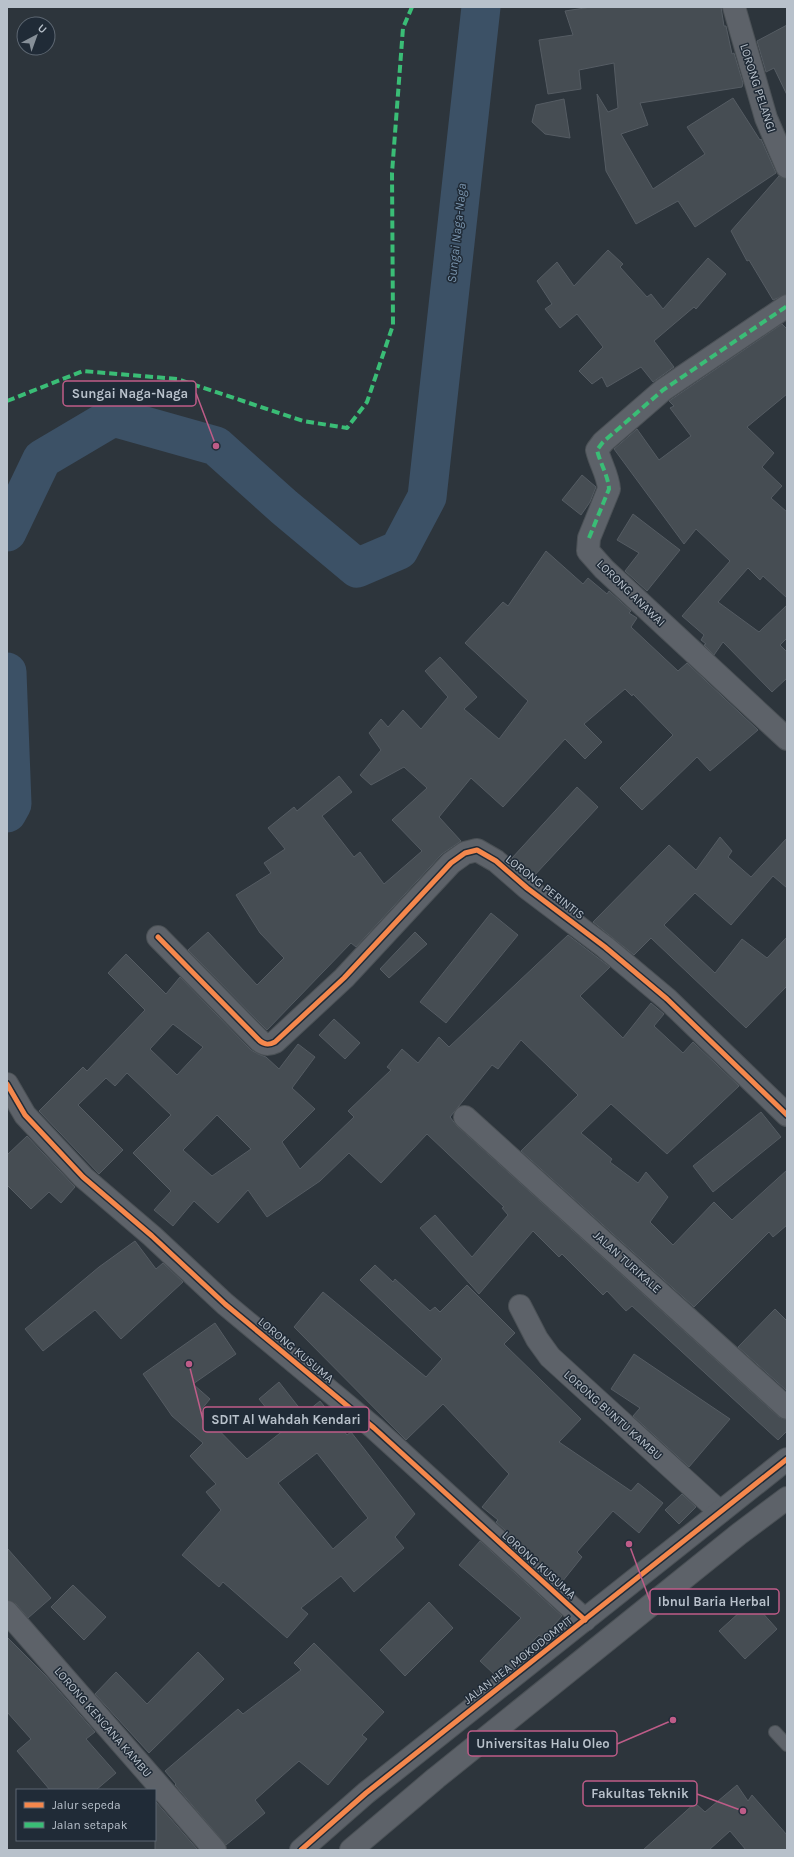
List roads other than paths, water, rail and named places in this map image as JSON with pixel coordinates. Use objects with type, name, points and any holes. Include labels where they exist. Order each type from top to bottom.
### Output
[{"type":"street","name":"LORONG PELANGI","points":[[734,7],[766,118],[787,167]]},
{"type":"street","name":"LORONG ANAWAI","points":[[787,306],[663,390],[603,442],[597,450],[608,480],[608,489],[589,538],[588,551],[604,569],[787,739]]},
{"type":"street","name":"LORONG PERINTIS","points":[[158,937],[260,1041],[270,1045],[344,978],[451,863],[465,853],[477,850],[496,861],[527,888],[606,947],[662,995],[787,1115]]},
{"type":"street","name":"LORONG KUSUMA","points":[[7,1084],[25,1115],[83,1177],[152,1236],[225,1304],[374,1428],[585,1620]]},
{"type":"street","name":"JALAN TURIKALE","points":[[465,1117],[787,1408]]},
{"type":"street","name":"LORONG BUNTU KAMBU","points":[[520,1306],[537,1339],[550,1357],[720,1512]]},
{"type":"street","name":"JALAN HEA MOKODOMPIT","points":[[301,1850],[366,1793],[787,1460]]},
{"type":"street","points":[[351,1850],[739,1534],[787,1498]]},
{"type":"street","name":"LORONG KENCANA KAMBU","points":[[7,1612],[215,1850]]},
{"type":"street","points":[[478,1705],[498,1729]]},
{"type":"lane","points":[[775,1732],[787,1745]]},
{"type":"waterway","name":"Sungai Naga-Naga","points":[[7,532],[42,459],[113,417],[216,446],[284,507],[357,568],[399,550],[427,497],[481,7]]},
{"type":"waterway","name":"Sungai Naga-Naga","points":[[7,672],[12,804],[7,813]]},
{"type":"place","name":"Sungai Naga-Naga","points":[[216,446]]},
{"type":"place","name":"SDIT Al Wahdah Kendari","points":[[189,1364]]},
{"type":"place","name":"Ibnul Baria Herbal","points":[[629,1544]]},
{"type":"place","name":"Universitas Halu Oleo","points":[[673,1720]]},
{"type":"place","name":"Fakultas Teknik","points":[[743,1811]]}]
